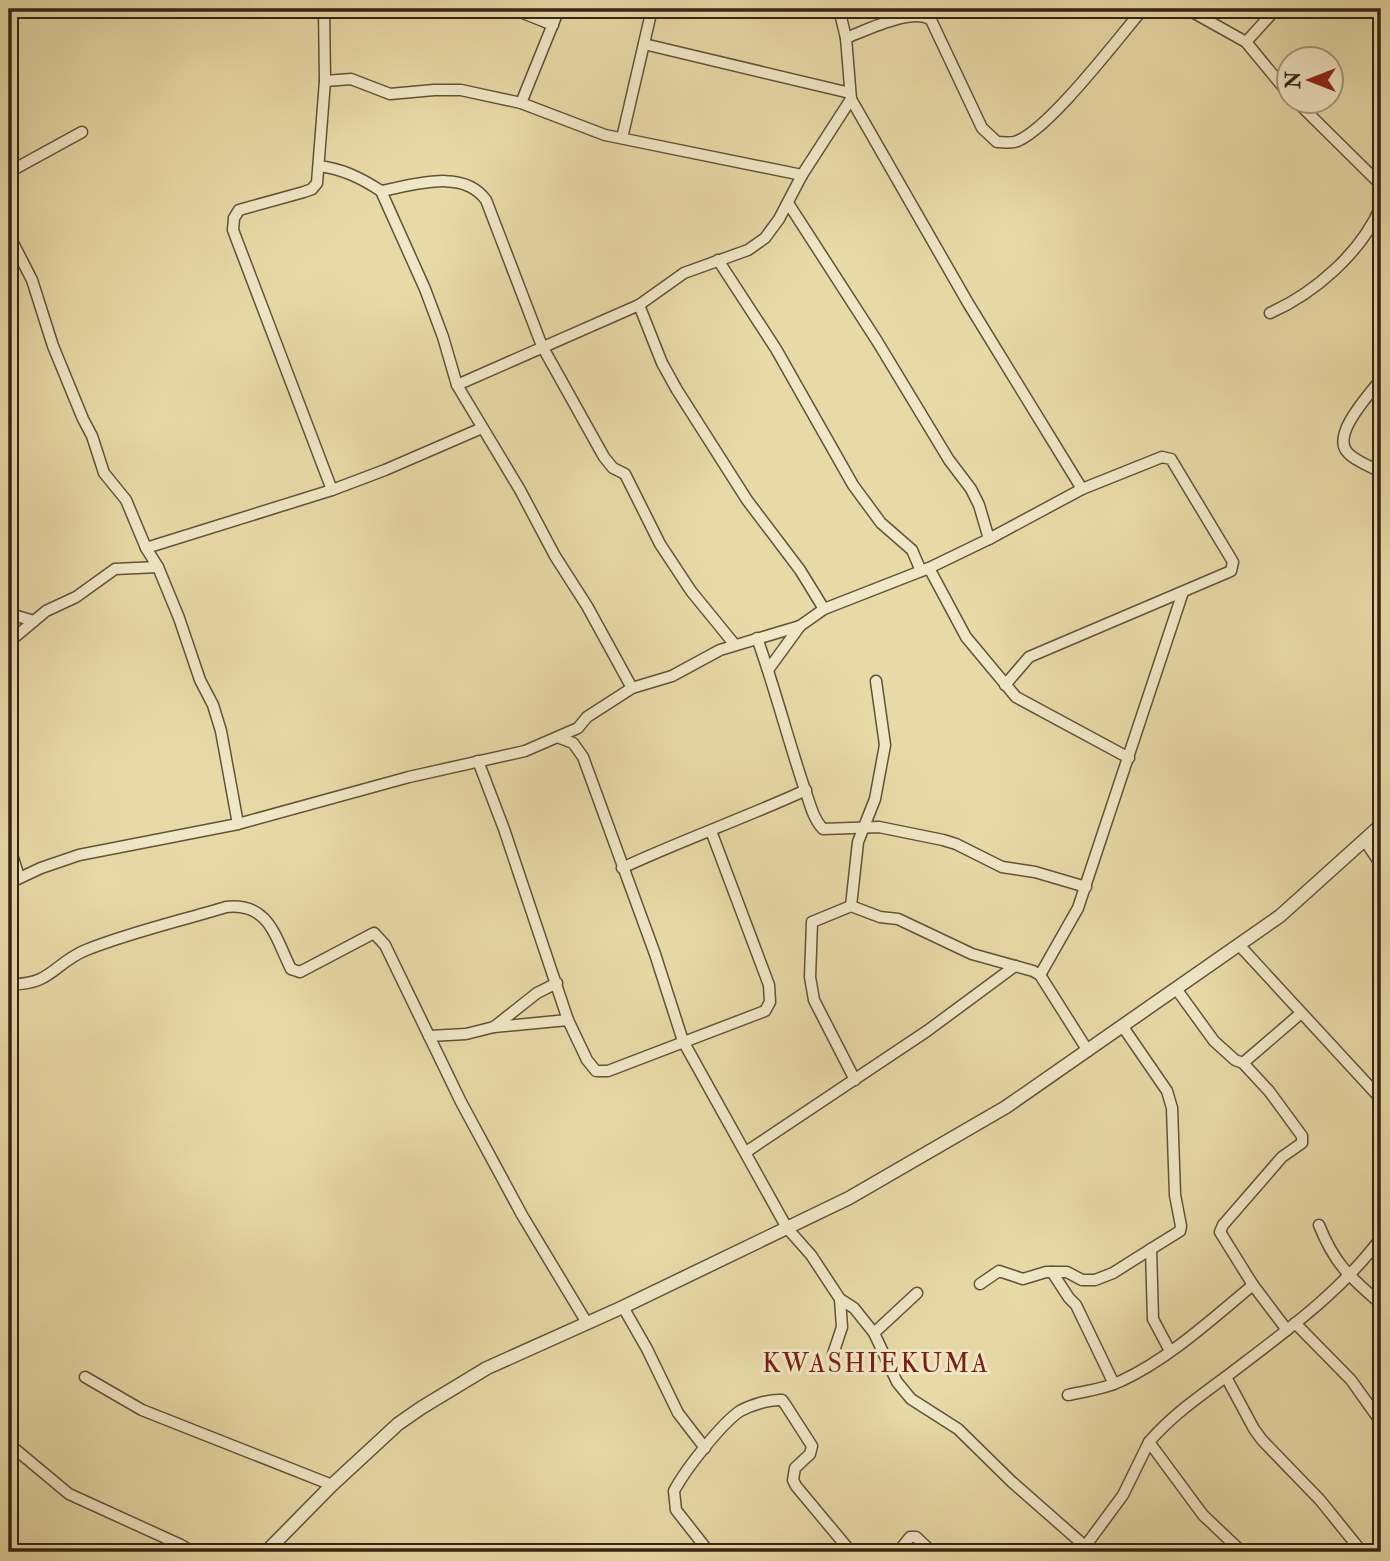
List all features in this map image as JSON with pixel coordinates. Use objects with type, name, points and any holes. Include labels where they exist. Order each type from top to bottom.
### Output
[{"type":"street","points":[[324,9],[325,81],[317,183],[312,189],[239,210],[234,218],[233,230],[332,490]]},
{"type":"street","points":[[513,9],[552,25]]},
{"type":"street","points":[[521,103],[559,9]]},
{"type":"street","points":[[622,138],[652,9]]},
{"type":"street","points":[[839,9],[846,38],[851,96],[968,303],[1082,489]]},
{"type":"street","points":[[846,38],[893,21],[916,15],[925,16],[931,20],[982,128],[997,142],[1014,142],[1031,134],[1069,97],[1143,9]]},
{"type":"street","points":[[1187,9],[1246,42],[1274,75]]},
{"type":"street","points":[[1246,42],[1276,9]]},
{"type":"street","points":[[644,44],[851,96]]},
{"type":"street","points":[[325,81],[351,79],[390,94],[461,90],[521,103],[590,130],[622,138],[802,175]]},
{"type":"street","points":[[457,385],[639,305],[684,273],[748,250],[765,238],[851,96]]},
{"type":"street","points":[[1311,116],[1381,185]]},
{"type":"street","points":[[9,172],[82,132]]},
{"type":"street","points":[[319,166],[336,168],[358,176],[381,191],[425,289],[457,385],[632,688]]},
{"type":"street","points":[[381,191],[437,181],[464,183],[479,191],[486,200],[542,346],[604,457],[613,468],[625,474],[660,544],[691,591],[735,645]]},
{"type":"street","points":[[788,203],[877,341],[949,460],[971,489],[989,539]]},
{"type":"street","points":[[1270,313],[1295,302],[1335,270],[1355,247],[1381,208]]},
{"type":"street","points":[[9,235],[32,280],[53,346],[92,436],[104,473],[126,500],[179,618],[200,680],[217,718],[238,824]]},
{"type":"street","points":[[718,260],[776,349],[853,485],[881,523],[912,550],[966,637],[1004,685],[1024,703],[1129,758]]},
{"type":"street","points":[[639,305],[662,363],[677,390],[747,500],[800,570],[824,609]]},
{"type":"street","points":[[1381,379],[1347,425],[1343,443],[1348,453],[1381,472]]},
{"type":"street","points":[[146,548],[332,490],[482,428]]},
{"type":"street","points":[[768,670],[800,626],[824,609],[925,569],[989,539],[1082,489],[1162,457],[1168,458],[1174,463],[1234,566],[1231,571],[1029,657],[1004,685]]},
{"type":"street","points":[[9,642],[46,611],[76,597],[115,569],[158,567]]},
{"type":"street","points":[[1040,975],[1074,916],[1086,887],[1183,592]]},
{"type":"street","points":[[9,610],[17,616],[34,621]]},
{"type":"street","points":[[9,845],[14,880],[79,855],[238,824],[409,777],[525,751],[578,728],[587,717],[632,688],[672,676],[720,650],[800,626]]},
{"type":"street","points":[[757,638],[792,753],[815,817],[823,829],[884,828],[949,842],[1002,866],[1035,872],[1086,887]]},
{"type":"street","points":[[851,906],[858,842],[875,799],[885,745],[876,681]]},
{"type":"street","points":[[578,728],[583,757],[655,954],[683,1041],[787,1228],[811,1255],[840,1299],[854,1308],[874,1333],[897,1382],[911,1399],[958,1429],[1083,1549],[1122,1495],[1149,1441],[1187,1406],[1291,1327],[1349,1277],[1381,1238]]},
{"type":"street","points":[[560,738],[573,743],[583,757]]},
{"type":"street","points":[[478,761],[505,829],[568,1020],[587,1060],[596,1071],[608,1071],[765,1011],[770,1002],[769,985],[711,831]]},
{"type":"street","points":[[622,868],[806,790]]},
{"type":"street","points":[[266,1552],[332,1485],[398,1424],[421,1408],[488,1368],[623,1307],[849,1198],[1006,1107],[1280,916],[1381,825]]},
{"type":"street","points":[[1365,841],[1381,865]]},
{"type":"street","points":[[855,1080],[814,1000],[810,977],[812,922],[851,906],[880,917],[898,919],[972,954],[1040,975],[1088,1051]]},
{"type":"street","points":[[9,984],[30,984],[49,976],[85,950],[226,907],[248,907],[264,917],[291,969],[300,972],[374,933],[385,945],[461,1102],[522,1215],[587,1323]]},
{"type":"street","points":[[1240,946],[1381,1099]]},
{"type":"street","points":[[746,1152],[927,1031],[1015,966]]},
{"type":"street","points":[[494,1027],[537,993],[557,984]]},
{"type":"street","points":[[1177,990],[1214,1041],[1242,1063],[1269,1091],[1302,1136],[1302,1143],[1282,1157],[1223,1224],[1220,1232],[1253,1285],[1291,1327],[1352,1380],[1381,1422]]},
{"type":"street","points":[[1242,1063],[1300,1014]]},
{"type":"street","points":[[429,1036],[466,1034],[494,1027],[568,1020]]},
{"type":"street","points":[[980,1284],[999,1271],[1023,1279],[1052,1272],[1067,1272],[1082,1280],[1095,1280],[1113,1273],[1180,1231],[1175,1195],[1172,1108],[1167,1091],[1124,1027]]},
{"type":"street","points":[[1319,1225],[1328,1249],[1349,1277],[1381,1304]]},
{"type":"street","points":[[1151,1249],[1153,1319],[1170,1351]]},
{"type":"street","points":[[1052,1272],[1076,1305],[1114,1384]]},
{"type":"street","points":[[1068,1395],[1114,1384],[1170,1351],[1253,1285]]},
{"type":"street","points":[[874,1333],[917,1293]]},
{"type":"street","points":[[833,1354],[842,1327],[840,1299]]},
{"type":"street","points":[[623,1307],[678,1413],[705,1448]]},
{"type":"street","points":[[85,1377],[142,1410],[332,1485]]},
{"type":"street","points":[[1226,1377],[1257,1434],[1320,1500],[1362,1552]]},
{"type":"street","points":[[709,1552],[677,1510],[674,1491],[705,1448],[740,1411],[776,1400],[782,1400],[812,1446],[810,1454],[795,1468],[793,1474],[796,1486],[850,1552]]},
{"type":"street","points":[[1149,1441],[1195,1504],[1236,1550]]},
{"type":"street","points":[[9,1444],[69,1494],[193,1552]]},
{"type":"street","points":[[898,1552],[910,1537],[916,1537],[932,1552]]},
{"type":"district","name":"KWASHIEKUMA","points":[[876,1363]]}]
